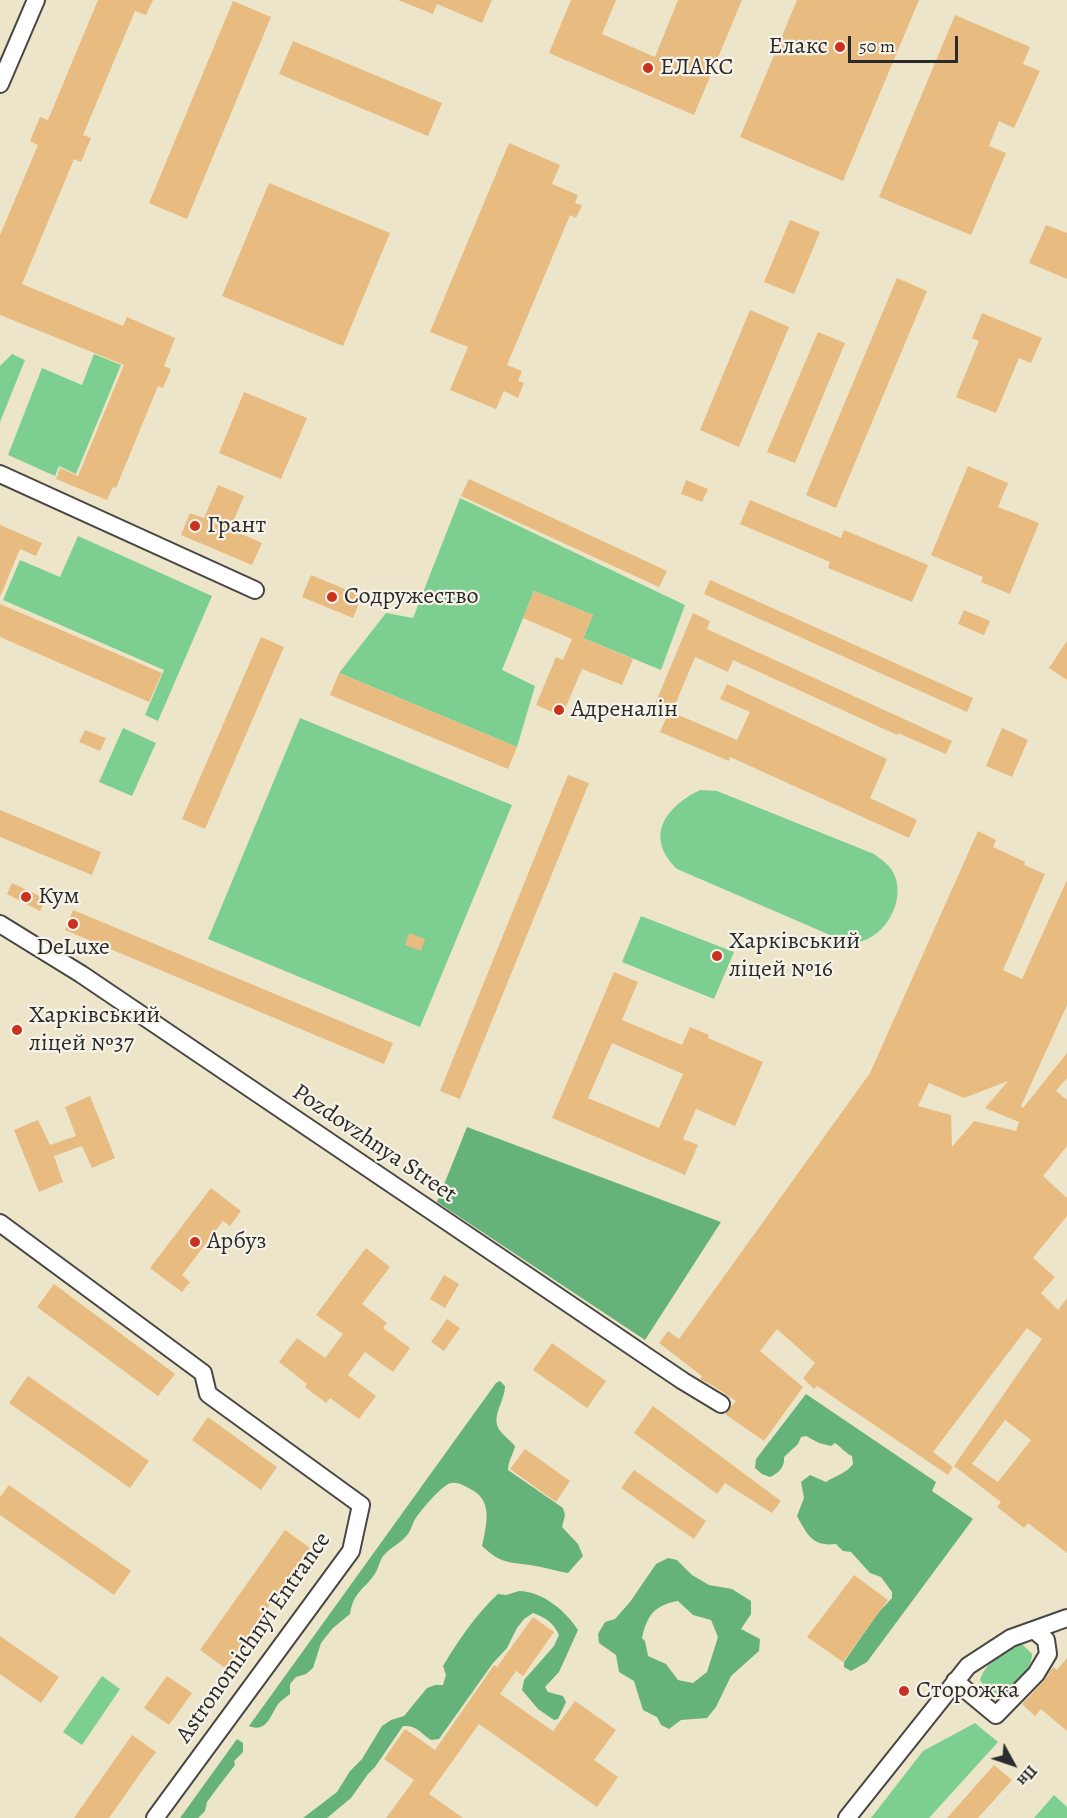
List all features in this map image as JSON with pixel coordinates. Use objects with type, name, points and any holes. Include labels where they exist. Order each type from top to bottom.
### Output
[{"type":"street","points":[[0,84],[36,0]]},
{"type":"street","points":[[0,474],[255,590]]},
{"type":"street","name":"Pozdovzhnya Street","points":[[0,924],[81,974],[683,1381],[721,1404]]},
{"type":"street","name":"Astronomichnyi Entrance","points":[[0,1223],[203,1373],[208,1395],[361,1505],[351,1551],[155,1818]]},
{"type":"street","points":[[847,1818],[968,1666],[1011,1638],[1067,1618]]},
{"type":"street","points":[[955,1681],[996,1715],[1036,1674],[1048,1654],[1046,1640],[1034,1630]]},
{"type":"green space","points":[[12,354],[25,360],[0,422],[0,366]]},
{"type":"green space","points":[[94,354],[121,365],[76,474],[59,466],[55,476],[8,455],[42,368],[82,385]]},
{"type":"green space","points":[[460,498],[685,605],[661,670],[583,638],[593,615],[534,591],[502,670],[535,686],[517,747],[339,673],[386,613],[413,618]]},
{"type":"green space","points":[[78,536],[212,596],[158,721],[145,715],[164,670],[3,600],[20,560],[60,577]]},
{"type":"green space","points":[[300,718],[512,805],[420,1027],[208,939]]},
{"type":"green space","points":[[123,728],[156,743],[132,796],[99,782]]},
{"type":"green space","points":[[700,790],[717,791],[874,854],[890,868],[897,884],[895,906],[885,925],[868,939],[856,942],[844,941],[677,869],[667,857],[662,846],[663,824],[677,805]]},
{"type":"green space","points":[[641,916],[734,952],[714,999],[622,962]]},
{"type":"green space","points":[[467,1127],[721,1222],[645,1340],[437,1202]]},
{"type":"green space","points":[[500,1381],[505,1386],[497,1416],[498,1427],[515,1446],[508,1470],[563,1508],[565,1515],[562,1527],[578,1544],[583,1556],[568,1573],[499,1559],[482,1546],[487,1516],[480,1496],[461,1484],[448,1484],[420,1512],[405,1537],[383,1557],[372,1578],[354,1600],[350,1614],[333,1628],[321,1643],[313,1668],[306,1674],[296,1677],[290,1684],[290,1694],[278,1704],[264,1725],[255,1728],[249,1726],[496,1383]]},
{"type":"green space","points":[[806,1394],[936,1482],[932,1491],[973,1519],[867,1662],[851,1671],[844,1667],[844,1662],[878,1613],[892,1598],[892,1592],[881,1577],[870,1573],[851,1552],[843,1551],[836,1544],[821,1543],[811,1538],[797,1516],[804,1498],[801,1482],[810,1475],[826,1482],[853,1464],[852,1456],[835,1443],[831,1446],[806,1436],[801,1437],[798,1444],[784,1457],[782,1467],[776,1474],[770,1477],[755,1468],[756,1459]]},
{"type":"green space","points":[[668,1558],[677,1560],[692,1575],[709,1585],[732,1589],[751,1601],[751,1614],[741,1629],[760,1639],[759,1651],[731,1676],[716,1707],[707,1718],[681,1720],[669,1729],[661,1725],[657,1717],[643,1710],[634,1681],[619,1672],[616,1655],[599,1643],[598,1634],[605,1622],[615,1619],[630,1602],[656,1564]],"holes":[[[678,1601],[693,1615],[711,1620],[718,1637],[707,1672],[693,1683],[678,1680],[666,1664],[648,1656],[645,1641],[642,1638],[649,1618],[663,1605]]]},
{"type":"green space","points":[[519,1591],[536,1594],[553,1603],[578,1630],[559,1672],[545,1687],[548,1692],[563,1696],[566,1702],[558,1719],[554,1720],[538,1709],[522,1690],[524,1680],[554,1646],[559,1635],[549,1621],[533,1613],[517,1628],[507,1648],[493,1663],[439,1739],[431,1740],[415,1728],[403,1726],[351,1798],[327,1818],[303,1818],[337,1792],[350,1771],[362,1759],[382,1726],[404,1716],[427,1688],[443,1685],[446,1675],[443,1666],[482,1610],[498,1594],[506,1595]]},
{"type":"green space","points":[[1022,1644],[1032,1654],[1025,1674],[1007,1691],[994,1693],[990,1691],[980,1680],[986,1668],[1001,1655]]},
{"type":"green space","points":[[102,1676],[120,1689],[82,1745],[63,1732]]},
{"type":"green space","points":[[975,1723],[998,1742],[929,1818],[871,1818],[923,1751]]},
{"type":"green space","points":[[237,1739],[243,1743],[243,1752],[234,1761],[235,1765],[207,1802],[205,1811],[198,1818],[180,1818]]},
{"type":"green space","points":[[1054,1795],[1067,1807],[1067,1818],[1034,1818]]},
{"type":"building","points":[[98,0],[153,0],[146,15],[135,11],[83,135],[91,138],[81,162],[74,159],[22,284],[123,326],[127,317],[175,338],[164,366],[171,369],[163,388],[158,386],[116,488],[113,487],[107,500],[56,479],[60,468],[78,476],[124,365],[0,315],[0,235],[38,145],[30,141],[40,117],[48,120]]},
{"type":"building","points":[[398,0],[492,0],[482,23],[437,4],[433,14]]},
{"type":"building","name":"ЕЛАКС","points":[[571,0],[616,0],[602,34],[655,57],[678,0],[742,0],[694,115],[549,53]]},
{"type":"building","points":[[797,0],[919,0],[843,181],[740,137]]},
{"type":"building","points":[[233,1],[271,17],[187,219],[149,203]]},
{"type":"building","points":[[955,15],[1030,47],[1023,64],[1040,71],[1014,128],[999,121],[989,146],[1006,153],[971,235],[879,197]]},
{"type":"building","points":[[293,41],[442,103],[428,136],[279,74]]},
{"type":"building","points":[[509,143],[560,165],[552,184],[578,195],[575,203],[582,205],[576,218],[570,215],[507,365],[522,371],[518,381],[524,383],[518,398],[504,391],[496,409],[450,390],[468,347],[430,332]]},
{"type":"building","points":[[269,183],[390,233],[343,346],[222,296]]},
{"type":"building","points":[[790,220],[820,232],[794,294],[764,282]]},
{"type":"building","points":[[1046,225],[1067,233],[1067,279],[1029,263]]},
{"type":"building","points":[[897,278],[927,291],[836,508],[806,495]]},
{"type":"building","points":[[750,310],[789,327],[739,447],[700,430]]},
{"type":"building","points":[[982,313],[1042,338],[1031,363],[1019,358],[996,413],[956,397],[979,341],[972,338]]},
{"type":"building","points":[[818,332],[845,343],[795,463],[767,452]]},
{"type":"building","points":[[244,392],[307,418],[281,479],[219,453]]},
{"type":"building","points":[[968,466],[1008,483],[998,507],[1039,523],[1010,594],[981,582],[983,577],[931,555]]},
{"type":"building","points":[[469,479],[667,571],[659,587],[461,496]]},
{"type":"building","points":[[686,480],[708,489],[702,502],[681,494]]},
{"type":"building","points":[[218,485],[244,496],[230,529],[262,543],[252,565],[181,535],[190,513],[204,518]]},
{"type":"building","points":[[750,500],[841,538],[844,530],[928,565],[912,602],[828,568],[830,562],[740,524]]},
{"type":"building","points":[[0,525],[42,543],[36,556],[20,549],[0,597]]},
{"type":"building","name":"Содружество","points":[[311,575],[362,596],[353,618],[302,597]]},
{"type":"building","points":[[710,580],[973,698],[967,712],[704,594]]},
{"type":"building","points":[[534,591],[593,615],[583,638],[633,659],[622,685],[582,669],[562,716],[536,705],[556,657],[563,660],[572,639],[523,618]]},
{"type":"building","points":[[0,604],[162,673],[149,702],[0,637]]},
{"type":"building","points":[[964,610],[990,621],[984,635],[958,624]]},
{"type":"building","points":[[693,613],[710,621],[707,629],[952,741],[946,754],[898,733],[897,735],[733,660],[728,672],[695,657],[672,712],[655,704]]},
{"type":"building","points":[[261,637],[284,647],[205,829],[182,819]]},
{"type":"building","points":[[1067,641],[1067,680],[1049,668]]},
{"type":"building","points":[[339,673],[517,747],[508,769],[330,695]]},
{"type":"building","points":[[727,684],[887,759],[870,798],[917,820],[909,838],[730,757],[729,761],[660,732],[669,711],[737,740],[750,712],[720,699]]},
{"type":"building","points":[[1002,728],[1028,740],[1012,777],[986,766]]},
{"type":"building","points":[[85,730],[106,738],[100,751],[79,742]]},
{"type":"building","points":[[568,775],[589,783],[460,1099],[440,1091]]},
{"type":"building","points":[[0,810],[101,852],[92,875],[0,837]]},
{"type":"building","points":[[978,831],[996,840],[993,847],[1045,874],[1003,970],[1022,979],[1067,880],[1067,1005],[1021,1106],[1023,1108],[1067,1053],[1067,1078],[1056,1091],[1067,1100],[1067,1146],[1043,1176],[1067,1198],[1067,1216],[1033,1258],[1055,1277],[1041,1293],[1058,1310],[1067,1298],[1067,1553],[1028,1523],[1024,1528],[997,1507],[1001,1502],[954,1466],[1042,1339],[1027,1328],[933,1452],[953,1467],[948,1475],[817,1386],[814,1389],[803,1378],[815,1363],[777,1329],[760,1351],[803,1387],[764,1441],[725,1414],[736,1401],[700,1379],[702,1376],[659,1343],[668,1331],[679,1339],[870,1073]],"holes":[[[1008,1081],[985,1108],[1019,1122],[1016,1131],[974,1121],[952,1147],[951,1115],[918,1106],[929,1083],[964,1098]],[[1005,1420],[1031,1440],[998,1482],[972,1464]]]},
{"type":"building","name":"Кум","points":[[12,883],[46,899],[40,911],[7,894]]},
{"type":"building","points":[[73,910],[393,1043],[384,1064],[65,930]]},
{"type":"building","points":[[409,933],[425,939],[421,951],[405,945]]},
{"type":"building","points":[[614,972],[638,982],[622,1020],[682,1045],[690,1027],[709,1035],[708,1038],[763,1062],[735,1126],[696,1109],[683,1139],[698,1145],[685,1175],[552,1118]],"holes":[[[612,1043],[683,1074],[659,1128],[588,1098]]]},
{"type":"building","points":[[90,1096],[115,1158],[92,1168],[82,1146],[54,1156],[63,1182],[39,1192],[14,1130],[38,1120],[50,1145],[76,1136],[65,1107]]},
{"type":"building","points":[[211,1188],[241,1211],[230,1226],[223,1221],[182,1275],[190,1282],[182,1292],[150,1268]]},
{"type":"building","points":[[366,1248],[390,1267],[362,1304],[387,1323],[383,1328],[410,1348],[393,1372],[365,1352],[348,1375],[376,1396],[359,1419],[330,1398],[326,1403],[305,1387],[307,1384],[279,1362],[297,1338],[325,1358],[343,1334],[316,1315]]},
{"type":"building","points":[[444,1275],[459,1284],[445,1308],[430,1299]]},
{"type":"building","points":[[54,1284],[175,1374],[158,1396],[37,1307]]},
{"type":"building","points":[[447,1319],[460,1328],[444,1351],[431,1342]]},
{"type":"building","points":[[552,1343],[606,1381],[587,1408],[533,1370]]},
{"type":"building","points":[[28,1376],[149,1461],[130,1488],[9,1403]]},
{"type":"building","points":[[653,1406],[781,1501],[772,1513],[725,1483],[717,1494],[634,1433]]},
{"type":"building","points":[[208,1417],[277,1467],[261,1490],[192,1440]]},
{"type":"building","points":[[525,1449],[570,1481],[556,1502],[510,1469]]},
{"type":"building","points":[[634,1470],[706,1521],[694,1539],[621,1488]]},
{"type":"building","points":[[9,1485],[131,1571],[114,1595],[0,1515],[0,1497]]},
{"type":"building","points":[[285,1530],[310,1548],[225,1668],[200,1650]]},
{"type":"building","points":[[854,1575],[888,1600],[843,1662],[807,1637]]},
{"type":"building","points":[[533,1617],[554,1632],[523,1676],[516,1671],[500,1694],[553,1731],[575,1701],[616,1730],[594,1760],[618,1777],[597,1807],[479,1724],[429,1794],[463,1818],[386,1818],[414,1780],[384,1759],[405,1729],[435,1750],[494,1665],[497,1667]]},
{"type":"building","points":[[0,1636],[59,1677],[41,1703],[0,1674]]},
{"type":"building","points":[[1067,1658],[1067,1731],[1041,1709],[1035,1716],[1022,1704],[1044,1681],[1053,1667],[1057,1670]]},
{"type":"building","points":[[167,1676],[192,1693],[169,1725],[144,1708]]},
{"type":"building","points":[[132,1735],[156,1752],[109,1818],[74,1818]]},
{"type":"building","points":[[994,1765],[1012,1780],[978,1818],[947,1818]]},
{"type":"place","name":"Елакс","points":[[840,47]]},
{"type":"place","name":"ЕЛАКС","points":[[648,68]]},
{"type":"place","name":"Грант","points":[[195,526]]},
{"type":"place","name":"Содружество","points":[[332,597]]},
{"type":"place","name":"Адреналін","points":[[559,710]]},
{"type":"place","name":"Кум","points":[[26,897]]},
{"type":"place","name":"DeLuxe","points":[[73,924]]},
{"type":"place","name":"Харківський ліцей №16","points":[[717,956]]},
{"type":"place","name":"Харківський ліцей №37","points":[[17,1030]]},
{"type":"place","name":"Арбуз","points":[[195,1242]]},
{"type":"place","name":"Сторожка","points":[[904,1691]]}]
